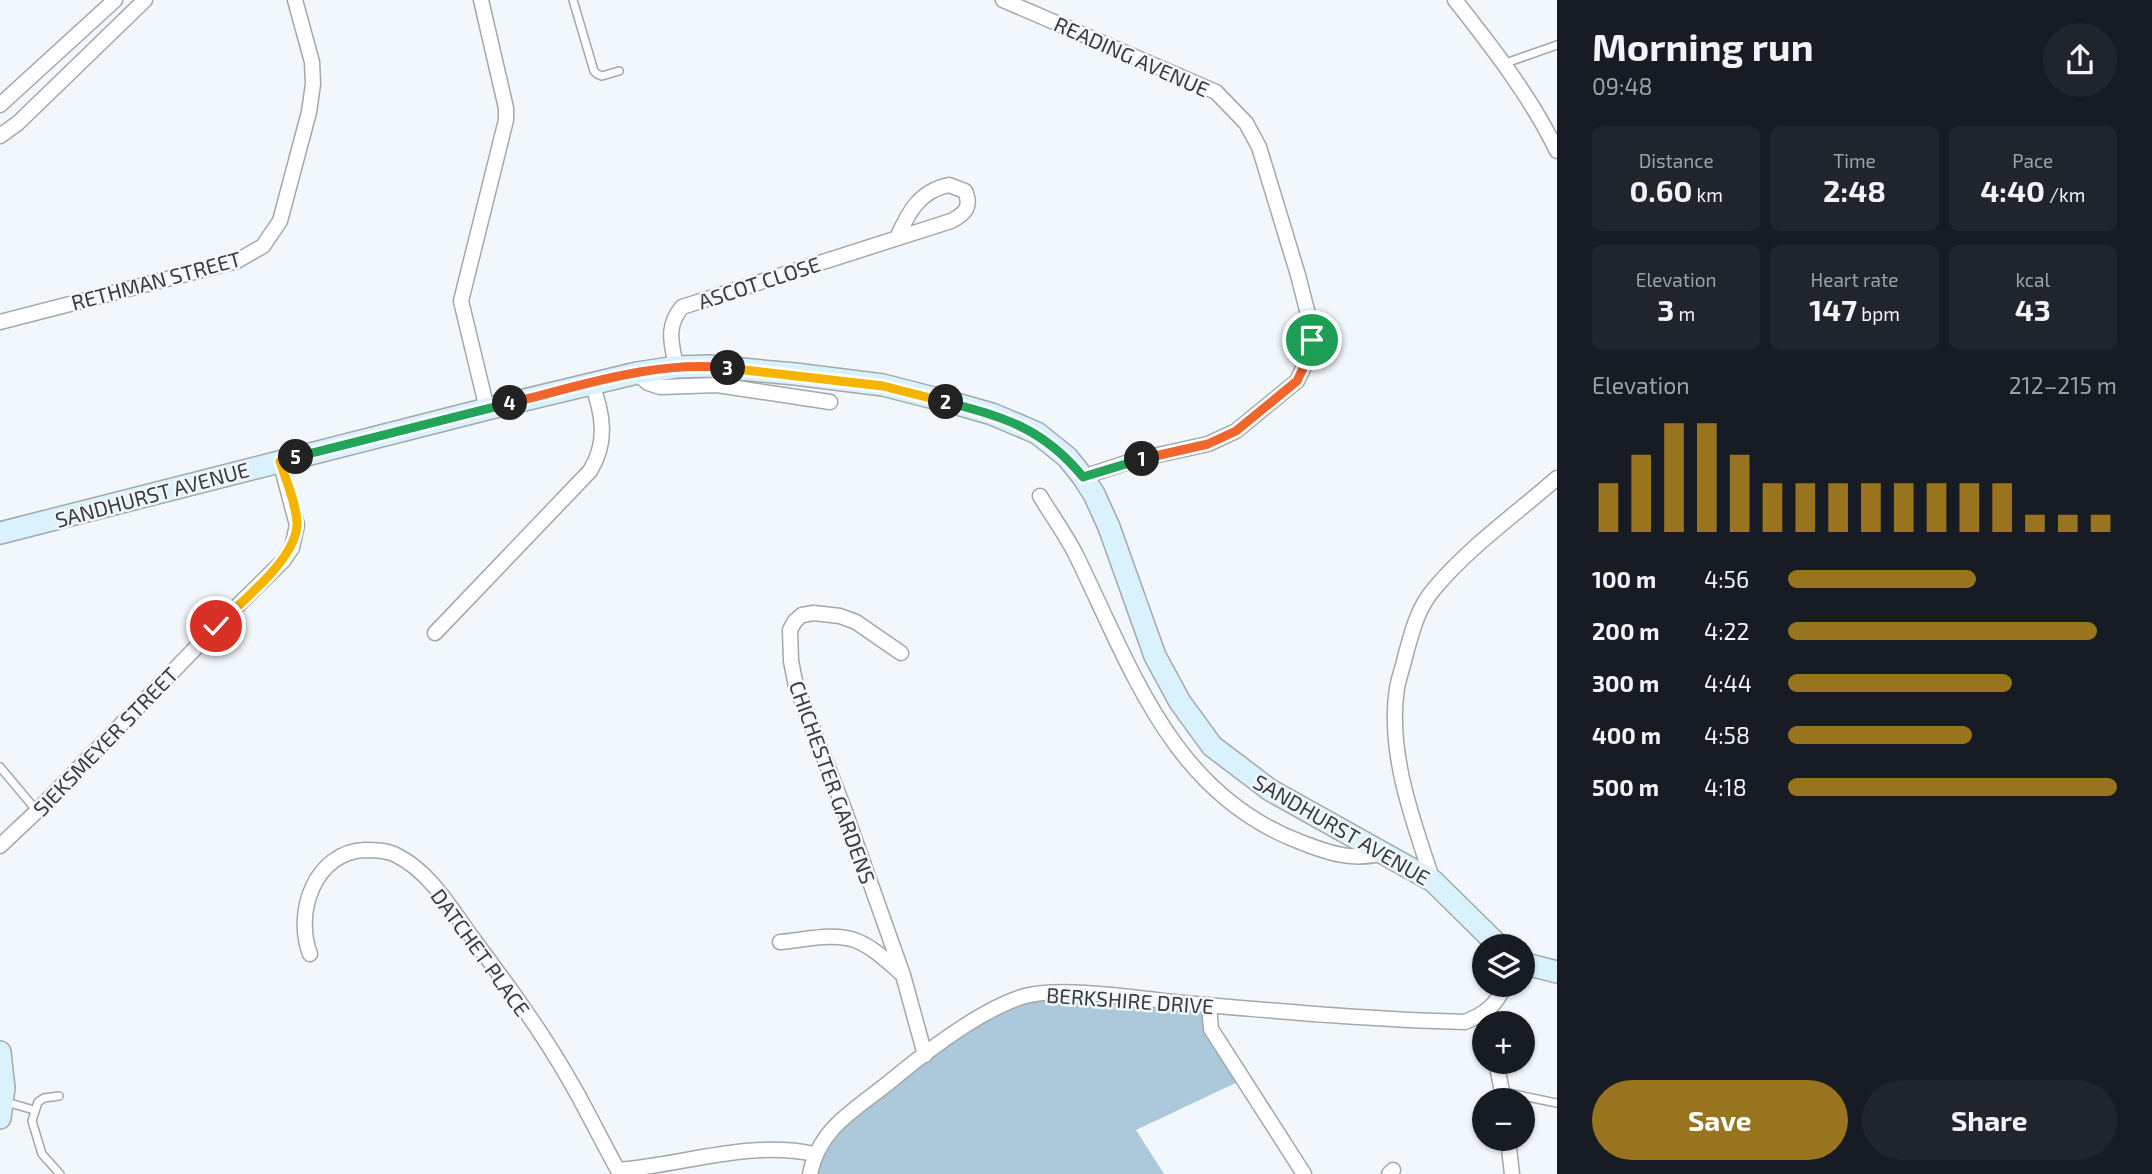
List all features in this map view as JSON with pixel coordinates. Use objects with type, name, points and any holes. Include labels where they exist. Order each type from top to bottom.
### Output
[{"type":"street","points":[[0,105],[115,0]]},
{"type":"street","points":[[0,136],[18,123],[145,0]]},
{"type":"street","name":"RETHMAN STREET","points":[[0,322],[237,261],[268,240],[283,211],[311,102],[312,62],[295,0]]},
{"type":"street","points":[[481,0],[506,108],[506,120],[461,301],[487,409]]},
{"type":"street","name":"READING AVENUE","points":[[1003,0],[1216,92],[1224,98],[1246,123],[1259,147],[1311,326],[1310,354],[1297,381],[1236,431],[1208,444],[1135,460],[1083,477]]},
{"type":"street","points":[[1455,0],[1502,64],[1557,151]]},
{"type":"street","name":"ASCOT CLOSE","points":[[676,367],[670,333],[672,321],[682,307],[951,221],[962,215],[968,204],[965,191],[948,185],[926,193],[913,206],[897,238]]},
{"type":"street","name":"SANDHURST AVENUE","points":[[0,533],[487,409],[636,373],[676,367],[709,366],[795,374],[883,386],[957,404],[992,414],[1037,433],[1067,457],[1083,477],[1109,527],[1155,656],[1198,728],[1212,746],[1270,790],[1433,881],[1487,934]]},
{"type":"street","points":[[636,373],[648,383],[660,387],[717,384],[830,402]]},
{"type":"street","points":[[435,633],[590,471],[597,460],[603,425],[592,384]]},
{"type":"street","name":"SIEKSMEYER STREET","points":[[0,846],[283,561],[292,548],[297,524],[280,461]]},
{"type":"street","points":[[1433,881],[1406,793],[1396,733],[1397,688],[1411,629],[1432,591],[1451,570],[1557,478]]},
{"type":"street","points":[[1040,496],[1076,555],[1157,719],[1170,740],[1206,780],[1238,808],[1263,825],[1293,840],[1350,858],[1385,853]]},
{"type":"street","name":"CHICHESTER GARDENS","points":[[901,653],[856,622],[840,616],[802,615],[790,630],[791,661],[796,686],[843,806],[903,975],[925,1055]]},
{"type":"street","name":"DATCHET PLACE","points":[[310,954],[303,926],[307,900],[317,879],[333,862],[350,851],[376,850],[396,854],[416,868],[440,893],[540,1032],[570,1080],[616,1172]]},
{"type":"street","points":[[780,942],[828,937],[856,941],[883,957],[903,975]]},
{"type":"street","points":[[1535,966],[1557,972]]},
{"type":"street","name":"BERKSHIRE DRIVE","points":[[810,1174],[814,1154],[830,1130],[925,1055],[963,1028],[1007,1003],[1044,993],[1450,1022],[1472,1021]]},
{"type":"street","points":[[1209,1005],[1211,1029],[1304,1174]]},
{"type":"street","points":[[0,1052],[3,1067],[1,1110]]},
{"type":"street","points":[[616,1172],[733,1152],[762,1150],[814,1154]]},
{"type":"street","points":[[1509,1151],[1512,1174]]},
{"type":"lane","points":[[573,0],[597,74],[602,76],[619,71]]},
{"type":"lane","points":[[1502,64],[1557,44]]},
{"type":"lane","points":[[0,767],[37,811]]},
{"type":"lane","points":[[59,1096],[44,1098],[38,1102],[32,1121],[42,1154],[60,1174]]},
{"type":"lane","points":[[1535,1100],[1557,1102]]},
{"type":"lane","points":[[1,1110],[34,1110]]},
{"type":"shaded area","points":[[1023,996],[1208,1004],[1208,1018],[1242,1080],[1136,1130],[1164,1174],[809,1174],[813,1155],[891,1080]]},
{"type":"route","points":[[216,626],[283,561],[292,548],[297,524],[280,461],[636,373],[676,367],[709,366],[883,386],[992,414],[1037,433],[1067,457],[1083,477],[1135,460],[1208,444],[1236,431],[1297,381],[1310,354],[1312,340]]}]
